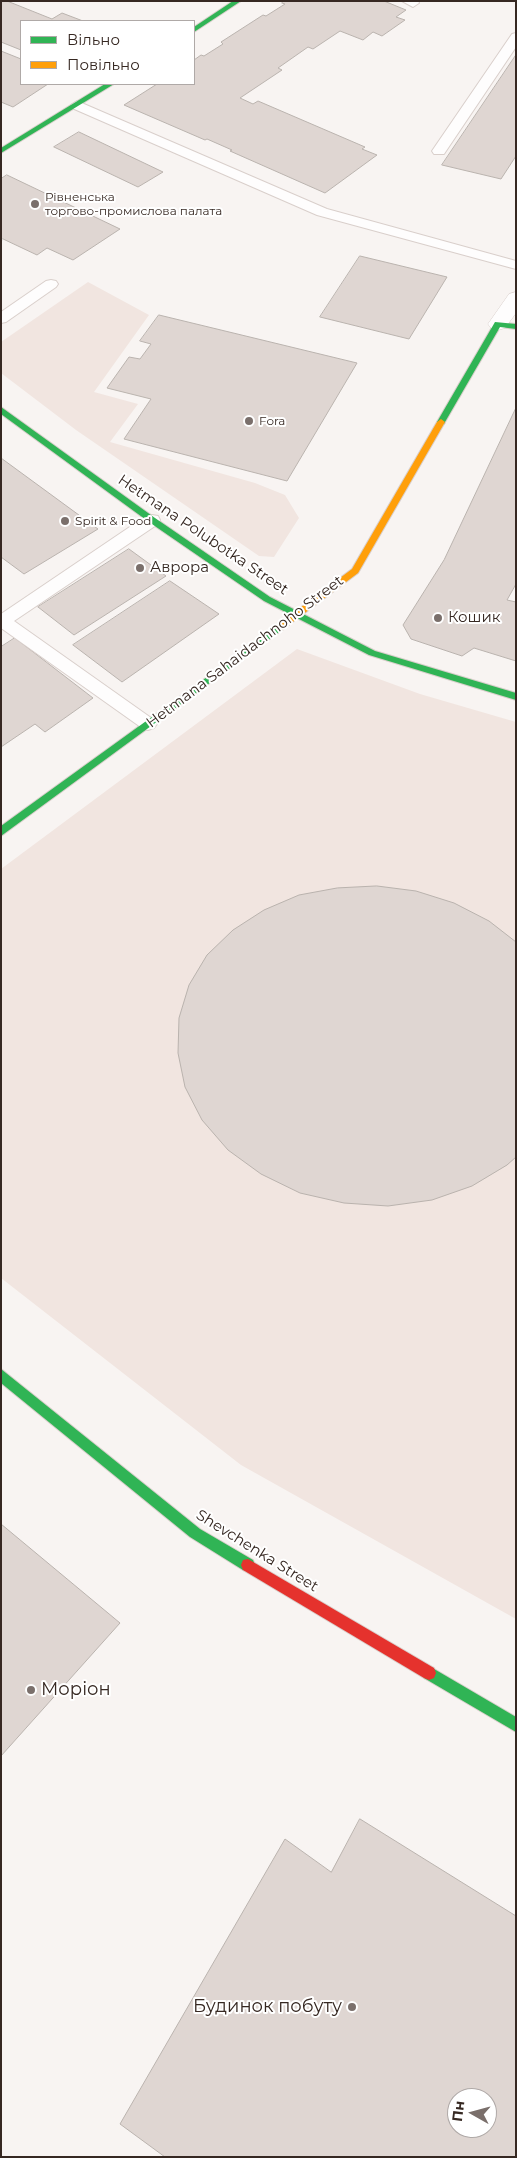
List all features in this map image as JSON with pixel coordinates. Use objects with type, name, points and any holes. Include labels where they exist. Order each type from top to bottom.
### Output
[{"type":"street","points":[[195,29],[238,1]]},
{"type":"street","points":[[1,151],[108,85]]},
{"type":"street","name":"Hetmana Sahaidachnoho Street","points":[[1,832],[297,616],[355,571],[507,325],[516,298]]},
{"type":"street","name":"Hetmana Polubotka Street","points":[[1,410],[152,520],[267,599],[297,616],[372,653],[516,698]]},
{"type":"street","name":"Shevchenka Street","points":[[1,1376],[195,1533],[516,1725]]},
{"type":"lane","points":[[439,151],[516,37]]},
{"type":"lane","points":[[77,105],[322,212],[516,265]]},
{"type":"lane","points":[[1,318],[51,284]]},
{"type":"lane","points":[[148,724],[2,620],[152,520]]},
{"type":"shaded area","points":[[88,282],[149,315],[94,392],[138,404],[110,442],[255,483],[285,495],[299,518],[274,557],[259,556],[76,430],[1,373],[1,342]]},
{"type":"shaded area","points":[[297,649],[420,694],[516,722],[516,1619],[241,1465],[1,1278],[1,869]]},
{"type":"building","points":[[1,1],[7,1],[52,19],[62,13],[80,20],[20,20],[20,50],[1,42]]},
{"type":"building","points":[[284,1],[384,1],[406,10],[396,17],[405,20],[382,36],[373,32],[363,40],[340,31],[313,49],[308,47],[278,68],[282,70],[240,98],[253,104],[258,101],[365,147],[362,149],[377,155],[325,193],[207,139],[205,140],[124,105],[155,85],[195,85],[195,59],[223,44],[221,42],[263,15],[266,16],[285,4],[282,3]]},
{"type":"building","points":[[1,51],[20,59],[20,85],[46,85],[13,107],[1,102]]},
{"type":"building","points":[[516,55],[516,156],[501,179],[442,165]]},
{"type":"building","points":[[79,132],[163,172],[138,187],[54,147]]},
{"type":"building","name":"Рівненська торгово-промислова палата","points":[[7,175],[120,229],[73,260],[47,248],[37,255],[1,238],[1,179]]},
{"type":"building","points":[[360,256],[447,277],[409,339],[320,317]]},
{"type":"building","points":[[159,315],[357,363],[287,481],[124,439],[151,399],[107,388],[129,357],[140,359],[151,344],[140,341]]},
{"type":"building","points":[[516,408],[516,584],[507,600],[516,602],[516,661],[474,648],[462,656],[411,639],[403,625],[444,560]]},
{"type":"building","points":[[1,458],[98,529],[24,574],[1,557]]},
{"type":"building","points":[[129,549],[166,576],[74,635],[38,607]]},
{"type":"building","points":[[170,581],[219,614],[122,682],[73,645]]},
{"type":"building","points":[[15,638],[93,698],[45,732],[35,724],[1,747],[1,647]]},
{"type":"building","points":[[377,886],[416,891],[454,903],[489,921],[516,942],[516,1157],[507,1165],[472,1186],[432,1200],[388,1206],[344,1203],[300,1193],[261,1174],[228,1150],[202,1120],[185,1087],[178,1053],[179,1018],[189,985],[207,955],[233,930],[264,910],[299,895],[337,888]]},
{"type":"building","name":"Моріон","points":[[1,1524],[120,1623],[1,1756]]},
{"type":"building","name":"Будинок побуту","points":[[360,1819],[516,1916],[516,2157],[165,2157],[120,2124],[285,1839],[331,1872]]},
{"type":"traffic: fast","points":[[195,29],[238,1]]},
{"type":"traffic: fast","points":[[1,151],[108,85]]},
{"type":"traffic: fast","points":[[441,422],[498,324],[516,327]]},
{"type":"traffic: fast","points":[[1,410],[152,520],[267,599],[372,653],[516,697]]},
{"type":"traffic: fast","points":[[1,832],[279,628]]},
{"type":"traffic: fast","points":[[1,1375],[195,1533],[248,1565]]},
{"type":"traffic: fast","points":[[429,1673],[516,1725]]},
{"type":"traffic: slow","points":[[279,628],[355,571],[441,422]]},
{"type":"traffic: jam","points":[[248,1565],[429,1673]]},
{"type":"place","name":"Рівненська торгово-промислова палата","points":[[35,204]]},
{"type":"place","name":"Fora","points":[[249,421]]},
{"type":"place","name":"Spirit & Food","points":[[65,521]]},
{"type":"place","name":"Аврора","points":[[140,568]]},
{"type":"place","name":"Кошик","points":[[438,618]]},
{"type":"place","name":"Моріон","points":[[31,1690]]},
{"type":"place","name":"Будинок побуту","points":[[352,2007]]}]
